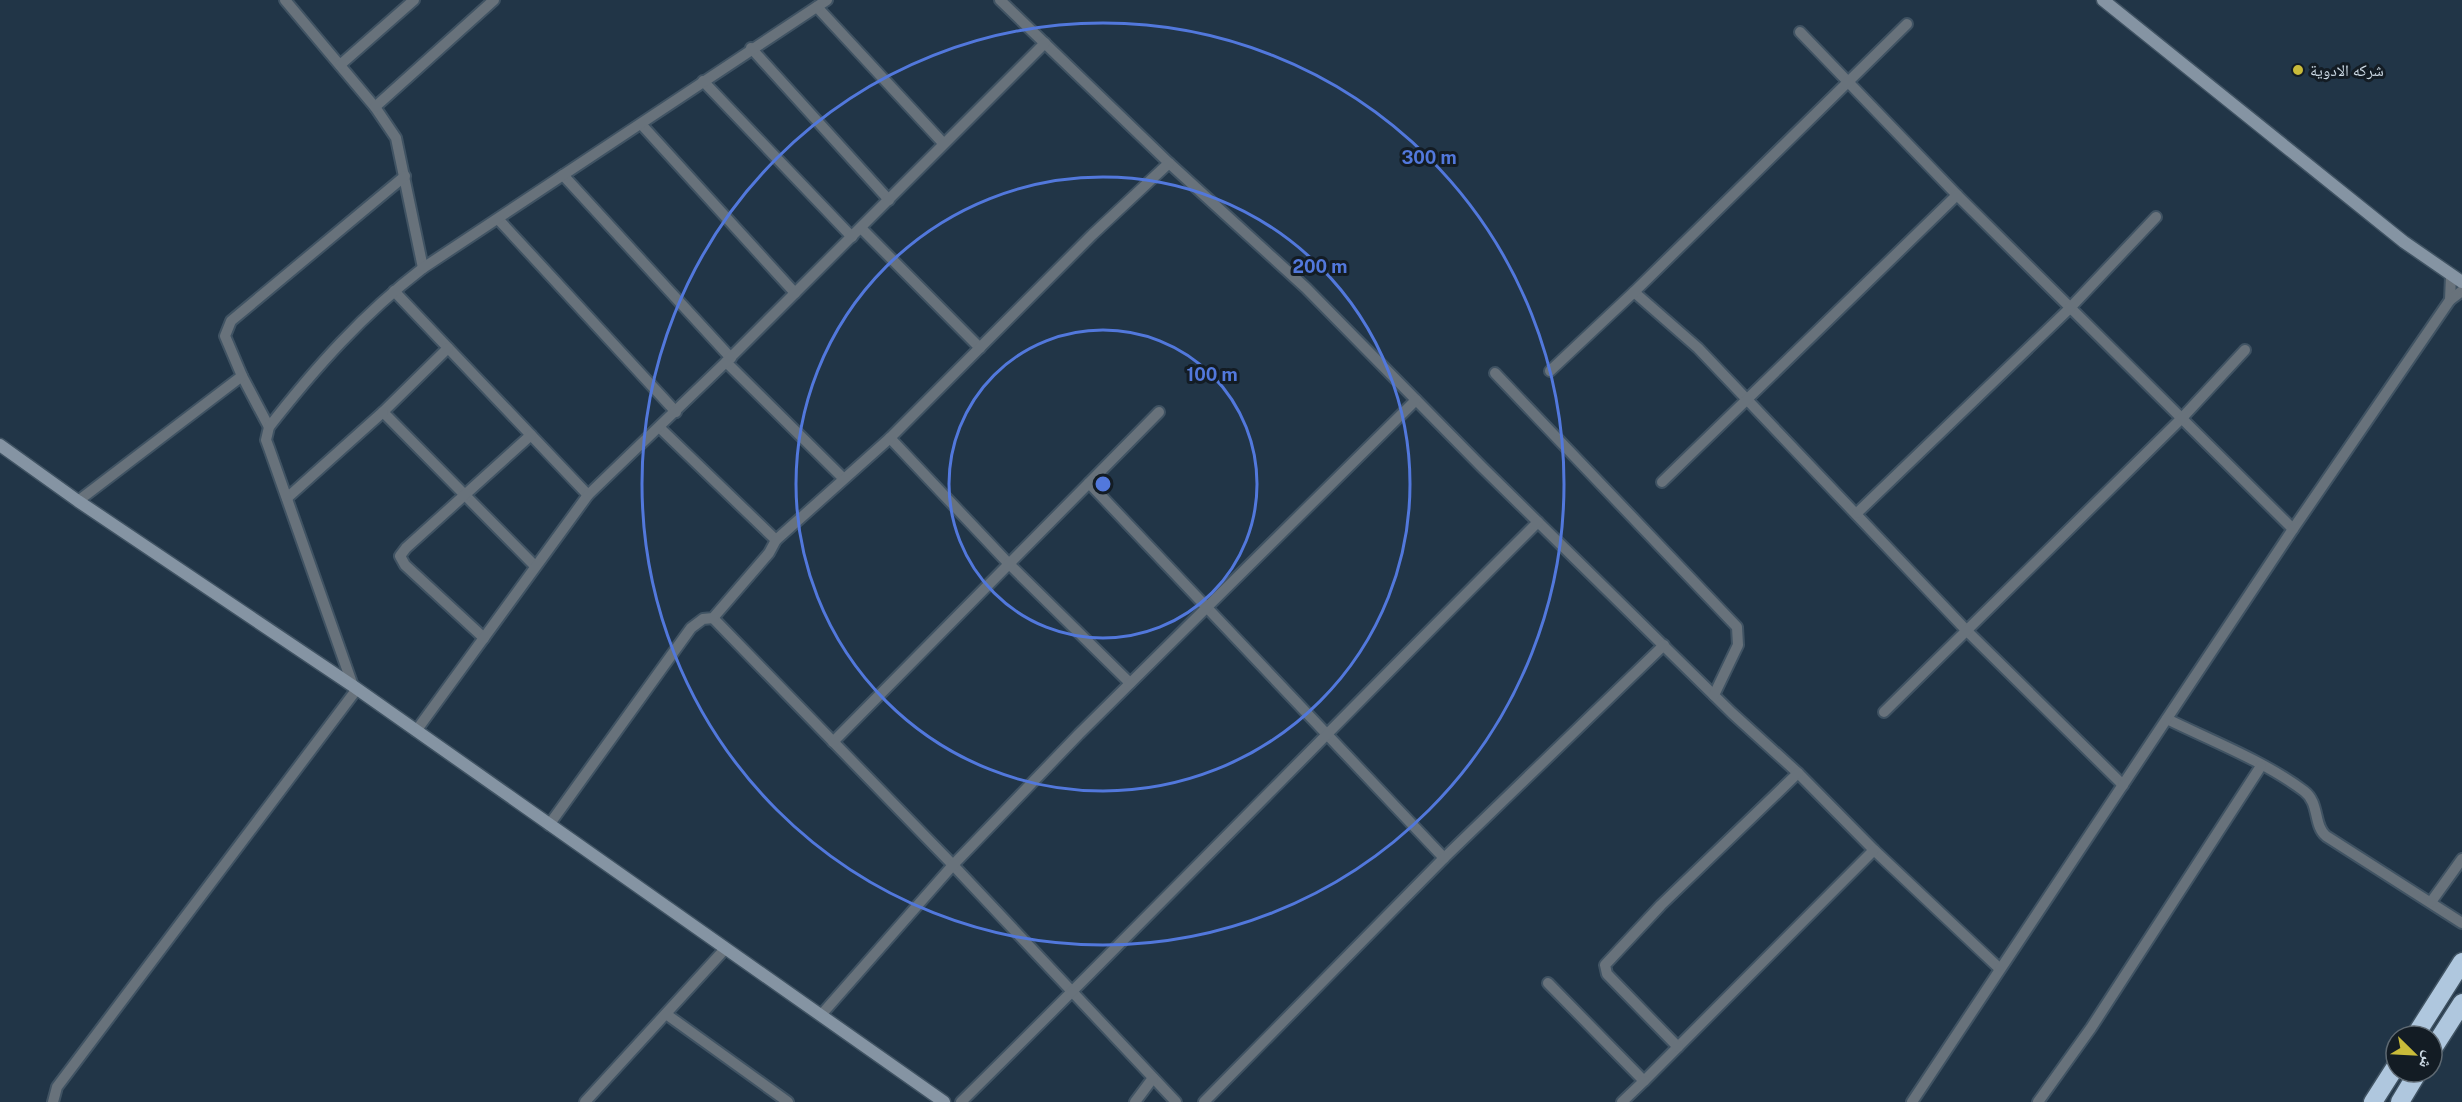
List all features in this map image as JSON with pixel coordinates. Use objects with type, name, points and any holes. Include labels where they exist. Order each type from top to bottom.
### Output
[{"type":"highway","points":[[2423,1024],[2462,962]]},
{"type":"highway","points":[[2444,1031],[2462,1003]]},
{"type":"highway","points":[[2373,1102],[2384,1084]]},
{"type":"highway","points":[[2400,1102],[2411,1084]]},
{"type":"street","points":[[285,0],[375,107],[396,138],[423,268]]},
{"type":"street","points":[[340,65],[414,0]]},
{"type":"street","points":[[375,107],[494,0]]},
{"type":"street","points":[[355,687],[266,440],[269,428],[346,334],[423,268],[499,220],[751,48],[827,0]]},
{"type":"street","points":[[1000,0],[1169,163],[1306,288],[1538,522],[1999,969]]},
{"type":"street","points":[[2103,0],[2404,242],[2462,282]]},
{"type":"street","points":[[817,7],[944,143]]},
{"type":"street","points":[[1550,371],[1634,292],[1907,24]]},
{"type":"street","points":[[1800,32],[2069,309],[2293,529]]},
{"type":"street","points":[[416,731],[588,495],[660,428],[1045,43]]},
{"type":"street","points":[[751,48],[889,200]]},
{"type":"street","points":[[703,81],[852,237]]},
{"type":"street","points":[[641,124],[795,293]]},
{"type":"street","points":[[549,825],[691,628],[703,619],[713,618],[769,553],[776,540],[890,438],[1169,163]]},
{"type":"street","points":[[563,175],[728,360],[843,478]]},
{"type":"street","points":[[269,428],[242,376],[225,336],[231,321],[405,176]]},
{"type":"street","points":[[1662,482],[1957,195]]},
{"type":"street","points":[[1857,513],[2069,309],[2156,217]]},
{"type":"street","points":[[499,220],[676,412]]},
{"type":"street","points":[[861,228],[980,348]]},
{"type":"street","points":[[2450,300],[2451,276]]},
{"type":"street","points":[[394,291],[588,495]]},
{"type":"street","points":[[1912,1102],[2293,529],[2450,300],[2462,291]]},
{"type":"street","points":[[1634,292],[1698,348],[1967,631],[2123,785]]},
{"type":"street","points":[[287,498],[384,412],[448,348]]},
{"type":"street","points":[[1884,712],[2182,418],[2245,350]]},
{"type":"street","points":[[1495,373],[1737,627],[1738,645],[1714,694]]},
{"type":"street","points":[[78,501],[242,376]]},
{"type":"street","points":[[820,1015],[953,865],[1130,683],[1416,400]]},
{"type":"street","points":[[384,412],[535,566]]},
{"type":"street","points":[[833,742],[1159,412]]},
{"type":"street","points":[[660,428],[776,540]]},
{"type":"street","points":[[484,638],[405,565],[400,556],[406,548],[531,435]]},
{"type":"street","points":[[890,438],[1009,564],[1130,683]]},
{"type":"street","points":[[0,445],[78,501],[355,687],[725,950],[944,1102]]},
{"type":"street","points":[[1089,483],[1444,858]]},
{"type":"street","points":[[961,1102],[1190,875],[1326,732],[1538,522]]},
{"type":"street","points":[[713,618],[953,865],[1176,1102]]},
{"type":"street","points":[[1204,1102],[1444,858],[1664,645]]},
{"type":"street","points":[[53,1102],[57,1087],[355,687]]},
{"type":"street","points":[[2167,719],[2261,766],[2306,792],[2313,801],[2320,827],[2326,836],[2461,923]]},
{"type":"street","points":[[2038,1102],[2091,1028],[2261,766]]},
{"type":"street","points":[[1678,1047],[1607,974],[1605,965],[1661,905],[1798,772]]},
{"type":"street","points":[[1622,1102],[1874,850]]},
{"type":"street","points":[[2431,902],[2462,859]]},
{"type":"street","points":[[585,1102],[725,950]]},
{"type":"street","points":[[1548,983],[1644,1081]]},
{"type":"street","points":[[666,1014],[788,1102]]},
{"type":"street","points":[[1135,1102],[1152,1078]]},
{"type":"place","name":"شركه الادوية","points":[[2298,70]]}]
